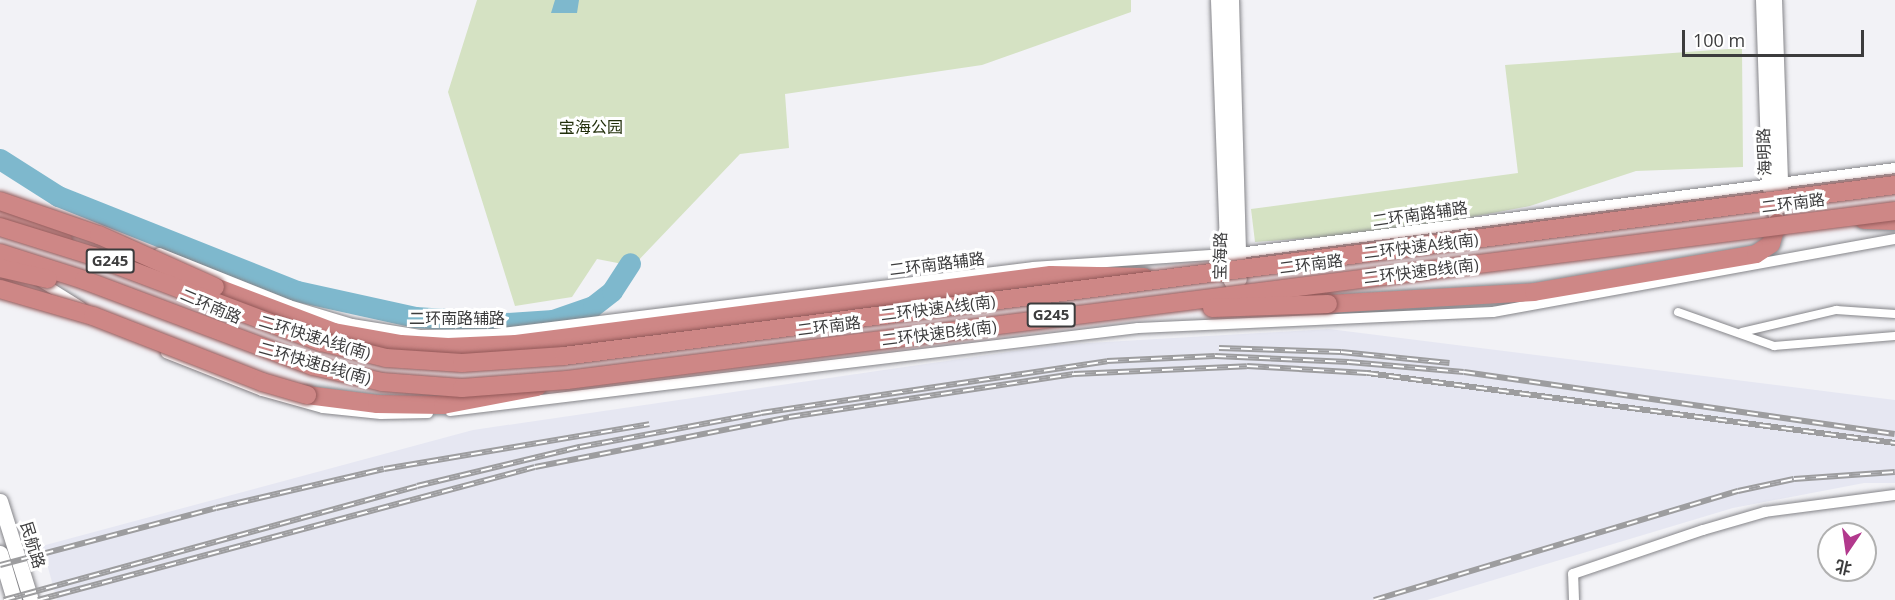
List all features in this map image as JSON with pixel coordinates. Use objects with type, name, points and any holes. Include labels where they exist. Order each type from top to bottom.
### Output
[{"type":"highway","name":"二环快速A线(南)","points":[[0,227],[110,262],[298,335],[364,354],[409,361],[492,362],[1895,187]]},
{"type":"highway","points":[[0,201],[99,235],[215,287],[313,326],[401,345],[494,345],[1029,278],[1234,274]]},
{"type":"highway","name":"二环快速B线(南)","points":[[0,254],[336,373],[433,387],[528,385],[1895,209]]},
{"type":"highway","points":[[1076,315],[1510,294],[1750,254],[1771,244],[1777,211]]},
{"type":"highway","points":[[1796,223],[1895,221]]},
{"type":"highway","points":[[0,268],[65,284],[243,348],[336,373]]},
{"type":"highway","points":[[215,287],[307,337],[364,354]]},
{"type":"highway","points":[[0,289],[93,316],[262,382],[307,395],[377,404],[456,404],[611,372]]},
{"type":"highway","points":[[492,362],[540,354],[642,326]]},
{"type":"main road","name":"宝海路","points":[[1218,0],[1234,274],[1237,291]]},
{"type":"main road","name":"宝海路","points":[[1231,0],[1233,253]]},
{"type":"main road","name":"二环南路","points":[[0,254],[75,273],[291,356],[371,377],[462,385],[611,372],[1237,291],[1777,211],[1895,187]]},
{"type":"main road","name":"二环南路","points":[[0,216],[289,336],[363,358],[434,367],[564,360],[1234,274],[1777,211],[1895,209]]},
{"type":"main road","name":"民航路","points":[[0,501],[31,600]]},
{"type":"main road","name":"民航路","points":[[0,553],[14,600]]},
{"type":"street","name":"海明路","points":[[1762,0],[1773,112]]},
{"type":"street","name":"海明路","points":[[1775,0],[1773,112],[1777,211]]},
{"type":"street","name":"二环南路辅路","points":[[0,208],[129,242],[333,320],[396,332],[437,335],[546,330],[1034,267],[1233,253],[1895,168]]},
{"type":"street","points":[[1777,211],[1778,260]]},
{"type":"street","points":[[0,263],[28,275],[147,345],[226,379],[304,404],[381,414],[530,403],[1099,331],[1493,312],[1895,239]]},
{"type":"street","points":[[1237,291],[1239,323]]},
{"type":"street","points":[[1742,332],[1836,310],[1895,314]]},
{"type":"street","points":[[1678,312],[1742,332],[1774,346],[1895,336]]},
{"type":"street","points":[[1574,600],[1573,574],[1703,530],[1765,512],[1895,495]]},
{"type":"shaded area","points":[[1329,329],[1895,400],[1895,483],[1864,483],[1733,508],[1427,600],[57,600],[42,546],[473,430],[1055,345]]},
{"type":"green space","name":"宝海公园","points":[[477,0],[1131,0],[1131,12],[982,65],[785,94],[789,148],[740,154],[633,266],[597,259],[572,297],[515,306],[448,92]]},
{"type":"green space","points":[[1742,48],[1743,167],[1636,171],[1530,206],[1392,232],[1255,242],[1251,209],[1518,173],[1505,65]]},
{"type":"water","points":[[555,0],[579,0],[577,13],[551,13]]},
{"type":"waterway","points":[[0,159],[58,196],[297,291],[415,317],[507,323],[553,320],[593,306],[612,291],[630,263]]},
{"type":"railway","points":[[1219,348],[1341,352],[1449,363]]},
{"type":"railway","points":[[4,600],[417,486],[580,447],[761,413],[1107,361],[1215,356],[1349,362],[1464,372],[1895,434]]},
{"type":"railway","points":[[38,600],[535,467],[789,417],[1074,374],[1247,366],[1367,373],[1895,443]]},
{"type":"railway","points":[[0,565],[216,508],[384,469],[649,424]]},
{"type":"railway","points":[[1374,600],[1738,491],[1794,479],[1895,472]]}]
